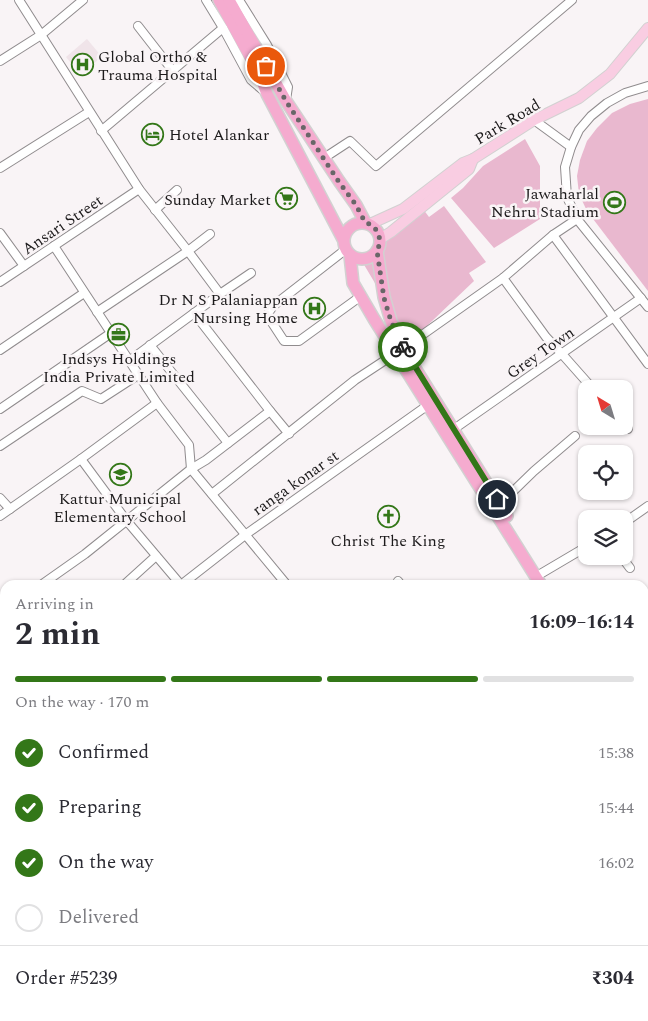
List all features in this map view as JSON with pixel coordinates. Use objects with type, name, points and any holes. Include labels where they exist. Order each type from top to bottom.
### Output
[{"type":"highway","points":[[218,0],[262,68],[339,182],[368,223],[379,233],[380,245],[373,256],[362,260],[356,258],[346,248],[267,94],[262,68],[229,0]]},
{"type":"highway","points":[[368,223],[353,225],[345,233],[353,283],[396,353],[412,370],[454,429],[500,504],[541,580]]},
{"type":"highway","points":[[377,251],[384,298],[391,321],[428,405],[541,580]]},
{"type":"main road","name":"Park Road","points":[[368,223],[402,209],[463,163],[473,159],[534,120],[579,98],[610,74],[648,28]]},
{"type":"main road","points":[[380,239],[468,169],[473,159]]},
{"type":"street","points":[[19,0],[138,189],[220,294]]},
{"type":"street","points":[[0,60],[41,35],[83,0]]},
{"type":"street","points":[[206,0],[251,80],[267,94]]},
{"type":"street","points":[[239,0],[267,46],[288,87],[286,101]]},
{"type":"street","points":[[324,158],[350,141],[376,166],[572,0]]},
{"type":"street","points":[[138,26],[173,71]]},
{"type":"street","points":[[102,131],[223,28]]},
{"type":"street","points":[[648,86],[625,93],[607,103],[591,116],[579,130],[565,167],[567,198],[577,219],[648,307]]},
{"type":"street","points":[[0,168],[89,112]]},
{"type":"street","points":[[534,120],[571,147]]},
{"type":"street","name":"Ansari Street","points":[[0,282],[138,189]]},
{"type":"street","points":[[155,210],[177,190]]},
{"type":"street","points":[[415,340],[503,278],[553,235],[577,219]]},
{"type":"street","points":[[0,233],[24,266]]},
{"type":"street","points":[[97,312],[188,252],[210,234]]},
{"type":"street","points":[[553,235],[648,364]]},
{"type":"street","points":[[54,246],[156,403],[190,445],[191,469],[283,580]]},
{"type":"street","points":[[346,248],[273,306],[267,314],[284,341],[299,341],[361,296]]},
{"type":"street","points":[[129,361],[251,273]]},
{"type":"street","points":[[503,278],[546,337],[585,380]]},
{"type":"street","points":[[0,350],[84,293]]},
{"type":"street","name":"Grey Town","points":[[454,429],[641,298]]},
{"type":"street","points":[[194,313],[288,434]]},
{"type":"street","points":[[0,409],[111,333]]},
{"type":"street","points":[[150,345],[228,443]]},
{"type":"street","points":[[212,494],[355,380],[396,353]]},
{"type":"street","points":[[0,446],[82,391],[102,399],[138,375]]},
{"type":"street","points":[[0,516],[156,403]]},
{"type":"street","name":"ranga konar st","points":[[187,580],[245,535],[428,405]]},
{"type":"street","points":[[49,580],[85,554],[191,469],[206,460],[270,411]]},
{"type":"street","points":[[500,504],[534,471],[575,436]]},
{"type":"street","points":[[81,459],[126,520],[177,580]]},
{"type":"street","points":[[0,498],[10,509]]},
{"type":"street","points":[[633,517],[647,508]]},
{"type":"street","points":[[545,580],[578,553]]},
{"type":"street","points":[[130,580],[156,556]]},
{"type":"shaded area","name":"Global Ortho & Trauma Hospital","points":[[87,39],[102,57],[80,74],[66,57]]},
{"type":"shaded area","name":"Jawaharlal Nehru Stadium","points":[[648,99],[648,291],[587,211],[579,194],[577,176],[580,160],[587,141],[597,128],[612,113],[630,104]]},
{"type":"shaded area","points":[[525,139],[540,166],[540,219],[494,248],[451,198],[483,166]]},
{"type":"shaded area","points":[[444,206],[486,262],[469,273],[474,281],[410,342],[363,263],[371,251],[423,209],[429,217]]},
{"type":"way so far","points":[[266,66],[286,101],[356,205],[365,222],[370,224],[379,233],[380,245],[377,251],[384,298],[391,321],[403,347]]},
{"type":"place","name":"Global Ortho & Trauma Hospital","points":[[82,65]]},
{"type":"place","name":"Hotel Alankar","points":[[153,134]]},
{"type":"place","name":"Sunday Market","points":[[287,199]]},
{"type":"place","name":"Jawaharlal Nehru Stadium","points":[[615,202]]},
{"type":"place","name":"Dr N S Palaniappan Nursing Home","points":[[314,308]]},
{"type":"place","name":"Indsys Holdings India Private Limited","points":[[119,334]]},
{"type":"place","name":"Kattur Municipal Elementary School","points":[[120,474]]},
{"type":"place","name":"Christ The King","points":[[388,516]]},
{"type":"route","points":[[403,347],[497,499]]}]
